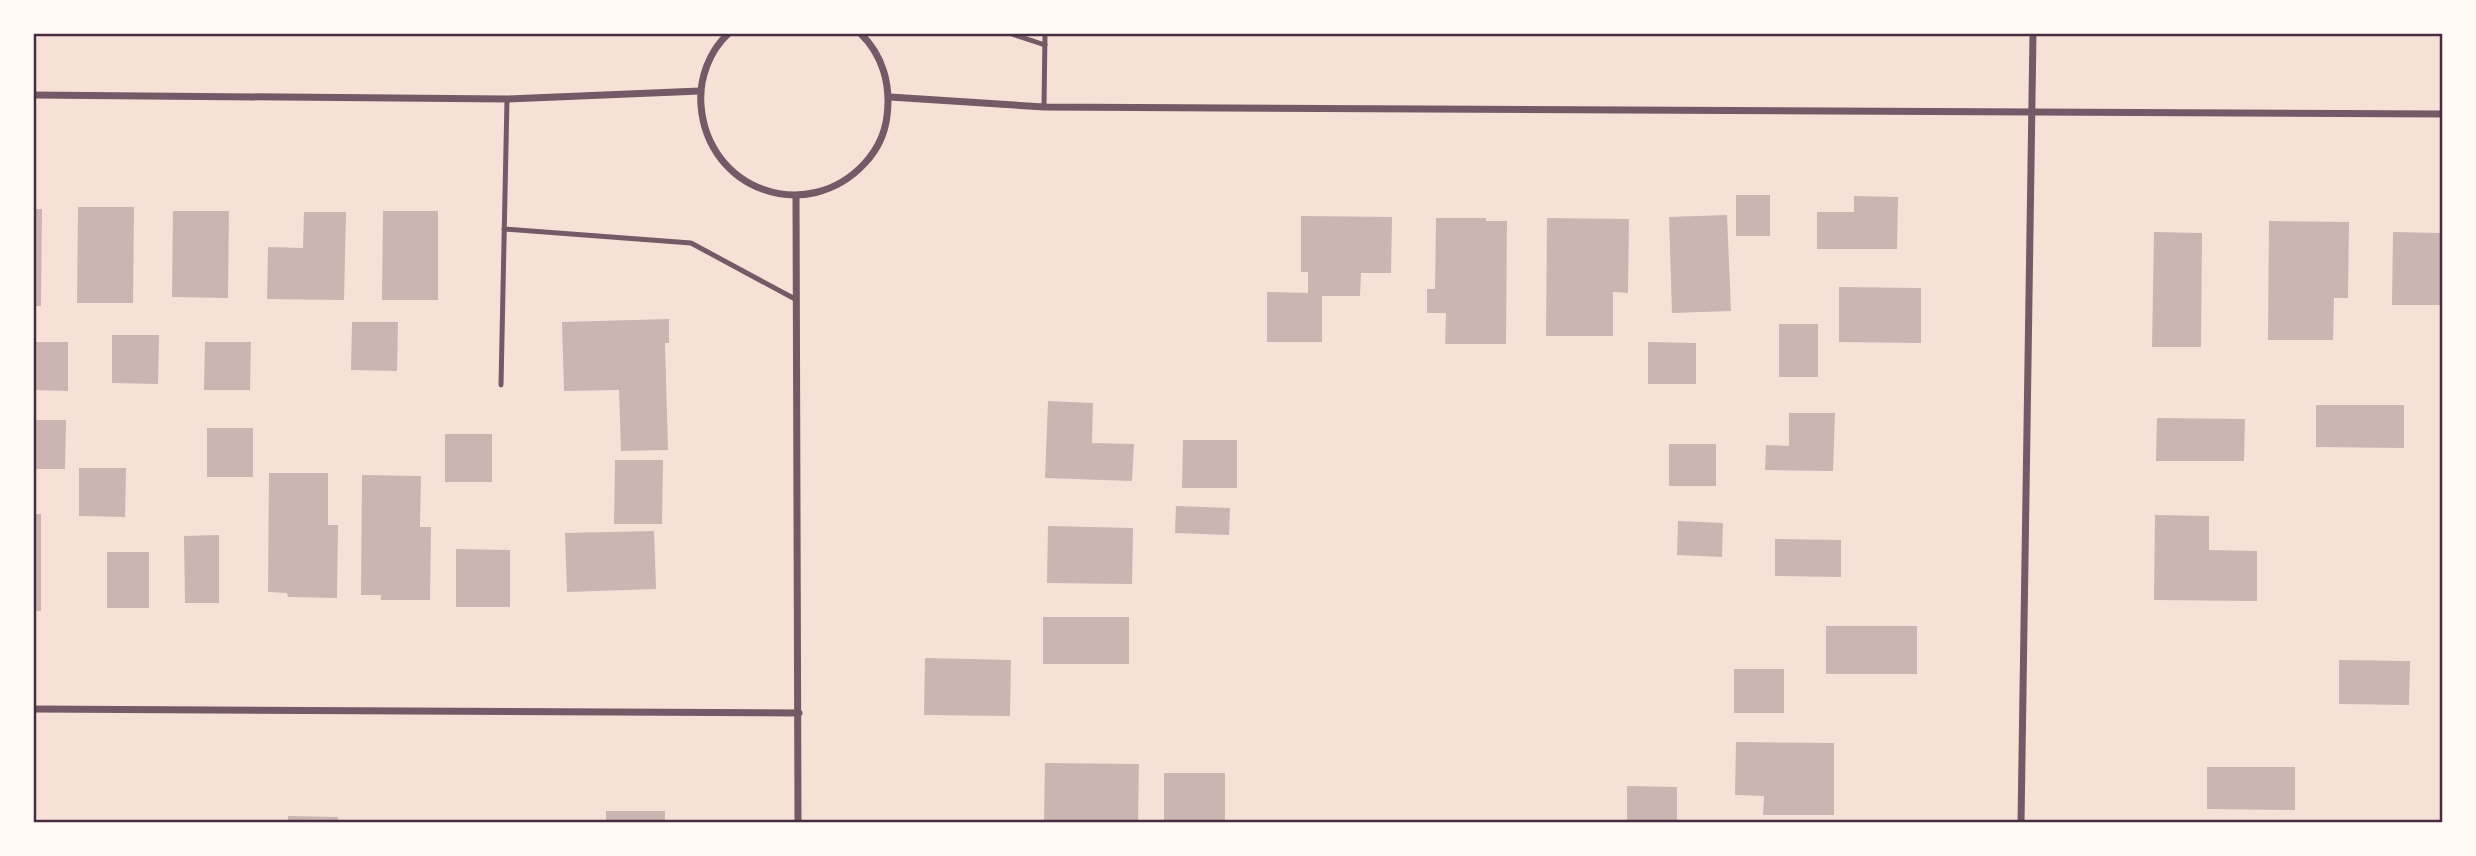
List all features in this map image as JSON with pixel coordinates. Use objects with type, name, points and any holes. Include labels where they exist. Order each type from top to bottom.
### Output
[{"type":"street","points":[[729,33],[721,40],[707,64],[700,91],[702,123],[715,152],[736,176],[764,191],[796,196],[825,191],[852,177],[873,155],[886,128],[890,97],[884,69],[870,43],[860,33]]},
{"type":"street","points":[[2021,823],[2033,33]]},
{"type":"street","points":[[33,95],[506,99],[700,91]]},
{"type":"street","points":[[890,97],[1044,107],[2443,114]]},
{"type":"street","points":[[796,196],[799,713],[797,823]]},
{"type":"street","points":[[33,709],[799,713]]},
{"type":"lane","points":[[1009,33],[1045,45]]},
{"type":"lane","points":[[1044,107],[1045,33]]},
{"type":"lane","points":[[501,385],[506,99]]},
{"type":"lane","points":[[504,229],[691,243],[795,299]]},
{"type":"building","points":[[1736,195],[1770,195],[1770,236],[1736,236]]},
{"type":"building","points":[[1854,196],[1898,197],[1897,249],[1817,249],[1817,212],[1854,212]]},
{"type":"building","points":[[78,207],[134,207],[133,303],[77,303]]},
{"type":"building","points":[[33,209],[42,209],[41,306],[33,306]]},
{"type":"building","points":[[173,211],[229,211],[228,298],[172,297]]},
{"type":"building","points":[[383,211],[438,211],[438,300],[382,300]]},
{"type":"building","points":[[304,212],[346,212],[344,300],[267,299],[268,247],[303,248]]},
{"type":"building","points":[[1727,215],[1731,311],[1672,313],[1669,217]]},
{"type":"building","points":[[1301,216],[1392,217],[1391,273],[1361,273],[1360,296],[1322,296],[1322,342],[1267,342],[1267,292],[1308,293],[1308,272],[1301,272]]},
{"type":"building","points":[[1436,218],[1486,218],[1486,221],[1507,221],[1506,344],[1445,344],[1446,313],[1427,313],[1427,289],[1435,289]]},
{"type":"building","points":[[1547,218],[1629,219],[1628,293],[1613,292],[1613,336],[1546,336]]},
{"type":"building","points":[[2269,221],[2349,222],[2348,298],[2334,298],[2333,340],[2268,340]]},
{"type":"building","points":[[2154,232],[2202,233],[2201,347],[2152,347]]},
{"type":"building","points":[[2393,232],[2443,233],[2443,305],[2392,305]]},
{"type":"building","points":[[1839,287],[1921,288],[1921,343],[1839,342]]},
{"type":"building","points":[[669,319],[669,343],[665,343],[668,450],[621,451],[619,390],[564,391],[562,322]]},
{"type":"building","points":[[352,322],[398,322],[397,371],[351,370]]},
{"type":"building","points":[[1779,324],[1818,324],[1818,377],[1779,377]]},
{"type":"building","points":[[112,335],[159,335],[158,384],[112,383]]},
{"type":"building","points":[[33,342],[68,342],[68,391],[33,390]]},
{"type":"building","points":[[205,342],[251,342],[250,390],[204,390]]},
{"type":"building","points":[[1648,342],[1696,343],[1696,384],[1648,384]]},
{"type":"building","points":[[1048,401],[1093,403],[1092,443],[1134,444],[1132,481],[1045,478]]},
{"type":"building","points":[[2316,405],[2404,405],[2404,448],[2316,447]]},
{"type":"building","points":[[1789,413],[1835,413],[1833,471],[1765,470],[1766,445],[1789,446]]},
{"type":"building","points":[[2157,418],[2245,419],[2244,461],[2156,461]]},
{"type":"building","points":[[33,420],[66,420],[65,469],[33,469]]},
{"type":"building","points":[[207,428],[253,428],[253,477],[207,477]]},
{"type":"building","points":[[445,434],[492,434],[492,482],[445,482]]},
{"type":"building","points":[[1183,440],[1237,440],[1237,488],[1182,488]]},
{"type":"building","points":[[1669,444],[1716,444],[1716,486],[1669,486]]},
{"type":"building","points":[[615,460],[663,460],[662,524],[614,524]]},
{"type":"building","points":[[79,468],[126,468],[125,517],[79,516]]},
{"type":"building","points":[[269,473],[328,473],[328,525],[338,525],[337,598],[288,597],[287,593],[268,592]]},
{"type":"building","points":[[362,475],[421,476],[420,527],[431,527],[430,600],[381,600],[381,595],[361,595]]},
{"type":"building","points":[[1176,506],[1230,508],[1229,535],[1175,533]]},
{"type":"building","points":[[33,514],[41,514],[41,611],[33,611]]},
{"type":"building","points":[[2155,515],[2209,516],[2209,550],[2257,551],[2257,601],[2154,600]]},
{"type":"building","points":[[1678,521],[1723,523],[1722,557],[1677,555]]},
{"type":"building","points":[[1048,526],[1133,528],[1132,584],[1047,583]]},
{"type":"building","points":[[654,531],[656,589],[567,592],[565,533]]},
{"type":"building","points":[[219,535],[219,603],[185,603],[184,536]]},
{"type":"building","points":[[1775,539],[1841,540],[1841,577],[1775,576]]},
{"type":"building","points":[[456,549],[510,550],[510,607],[456,607]]},
{"type":"building","points":[[107,552],[149,552],[149,608],[107,608]]},
{"type":"building","points":[[1043,617],[1129,617],[1129,664],[1043,664]]},
{"type":"building","points":[[1826,626],[1917,626],[1917,674],[1826,674]]},
{"type":"building","points":[[925,658],[1011,660],[1010,716],[924,715]]},
{"type":"building","points":[[2339,660],[2410,661],[2409,705],[2339,704]]},
{"type":"building","points":[[1734,669],[1784,669],[1784,713],[1734,713]]},
{"type":"building","points":[[1736,742],[1834,743],[1834,815],[1763,815],[1764,796],[1735,795]]},
{"type":"building","points":[[1045,763],[1139,764],[1138,823],[1044,823]]},
{"type":"building","points":[[2207,767],[2295,767],[2295,810],[2207,809]]},
{"type":"building","points":[[1164,773],[1225,773],[1225,823],[1164,823]]},
{"type":"building","points":[[1627,786],[1677,787],[1677,823],[1627,823]]},
{"type":"building","points":[[606,811],[665,811],[665,823],[606,823]]},
{"type":"building","points":[[288,816],[338,817],[338,823],[288,823]]}]
